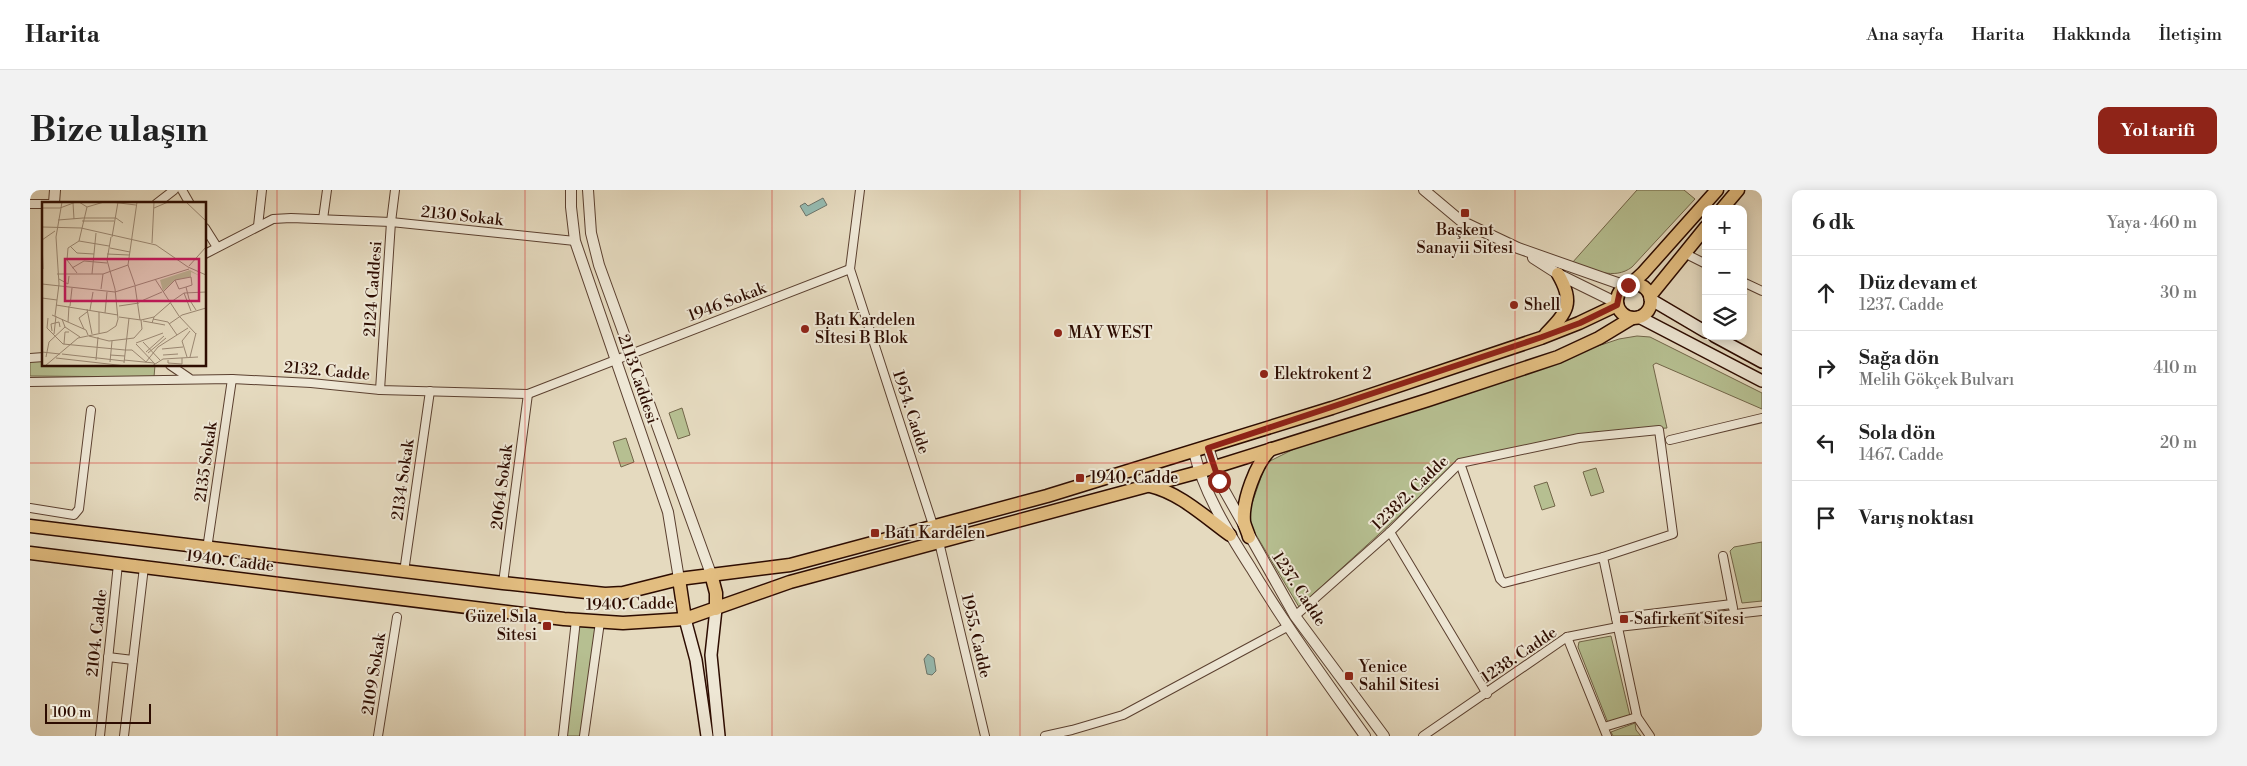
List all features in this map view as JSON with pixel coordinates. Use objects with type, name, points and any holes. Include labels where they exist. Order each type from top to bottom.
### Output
[{"type":"main road","points":[[1717,190],[1643,273],[1620,291],[1617,304],[1622,314],[1635,317],[1762,381]]},
{"type":"main road","points":[[1725,205],[1738,190]]},
{"type":"main road","points":[[1635,317],[1649,308],[1650,297],[1702,232]]},
{"type":"main road","points":[[1542,337],[1565,311],[1568,299],[1566,288],[1558,274]]},
{"type":"main road","points":[[1628,285],[1644,287],[1650,297],[1702,330]]},
{"type":"main road","name":"1940. Cadde","points":[[30,526],[503,584],[605,594],[644,589],[679,579],[790,565],[1038,498],[1208,448],[1542,337],[1580,323],[1617,304]]},
{"type":"main road","name":"1940. Cadde","points":[[30,553],[576,620],[646,622],[685,619],[790,582],[1199,472],[1213,466],[1428,400],[1558,357],[1599,338],[1635,317]]},
{"type":"main road","points":[[1721,340],[1762,362]]},
{"type":"main road","points":[[1249,537],[1244,522],[1246,506],[1256,470],[1264,456],[1272,448]]},
{"type":"main road","points":[[1147,485],[1163,489],[1186,502],[1230,535]]},
{"type":"main road","points":[[711,574],[716,594],[711,656],[719,736]]},
{"type":"main road","points":[[679,579],[685,619],[696,660],[707,736]]},
{"type":"street","points":[[159,202],[174,190]]},
{"type":"street","points":[[182,190],[189,202]]},
{"type":"street","points":[[258,226],[262,190]]},
{"type":"street","points":[[323,219],[327,190]]},
{"type":"street","name":"2124 Caddesi","points":[[380,390],[391,222],[395,190]]},
{"type":"street","name":"2113 Caddesi","points":[[571,190],[575,241],[668,512],[679,579]]},
{"type":"street","name":"2113 Caddesi","points":[[588,190],[591,233],[599,265],[711,574]]},
{"type":"street","name":"1954. Cadde","points":[[860,190],[850,269],[933,525]]},
{"type":"street","points":[[1424,190],[1461,221],[1518,248],[1628,285]]},
{"type":"street","name":"2130 Sokak","points":[[206,253],[217,246],[273,219],[391,222],[575,241]]},
{"type":"street","points":[[206,230],[217,246]]},
{"type":"street","points":[[1518,248],[1558,274],[1617,304]]},
{"type":"street","points":[[1684,253],[1702,262]]},
{"type":"street","name":"1946 Sokak","points":[[615,360],[850,269]]},
{"type":"street","points":[[1747,284],[1762,291]]},
{"type":"street","name":"2132. Cadde","points":[[30,382],[189,378],[232,379],[311,383],[380,390],[528,394],[615,360]]},
{"type":"street","points":[[171,366],[189,378]]},
{"type":"street","name":"2135 Sokak","points":[[207,549],[232,379]]},
{"type":"street","name":"2134 Sokak","points":[[404,572],[430,391]]},
{"type":"street","name":"2064 Sokak","points":[[503,584],[528,394]]},
{"type":"street","points":[[30,508],[74,515],[79,509],[91,410]]},
{"type":"street","points":[[1670,440],[1762,418]]},
{"type":"street","name":"1238/2. Cadde","points":[[1295,616],[1390,532],[1460,464],[1579,438],[1659,430],[1673,534],[1603,557]]},
{"type":"street","name":"1237. Cadde","points":[[1208,448],[1219,481],[1295,616],[1384,736]]},
{"type":"street","name":"1237. Cadde","points":[[1194,452],[1199,472],[1230,535],[1287,627],[1365,736]]},
{"type":"street","points":[[1460,464],[1500,579],[1504,584],[1603,557],[1637,717],[1650,736]]},
{"type":"street","points":[[1390,532],[1487,694]]},
{"type":"street","name":"1955. Cadde","points":[[939,542],[985,736]]},
{"type":"street","points":[[1723,556],[1735,614]]},
{"type":"street","name":"2104. Cadde","points":[[100,736],[118,564]]},
{"type":"street","points":[[124,736],[144,567]]},
{"type":"street","points":[[1616,618],[1732,604]]},
{"type":"street","name":"1238. Cadde","points":[[1423,736],[1487,694],[1567,637],[1618,627],[1762,611]]},
{"type":"street","name":"2109 Sokak","points":[[378,736],[397,617]]},
{"type":"street","points":[[563,736],[576,620]]},
{"type":"street","points":[[584,736],[600,622]]},
{"type":"street","points":[[1045,736],[1123,715],[1287,627]]},
{"type":"street","points":[[1567,637],[1608,736]]},
{"type":"street","points":[[108,657],[133,660]]},
{"type":"street","points":[[1604,728],[1637,717]]},
{"type":"green space","points":[[1637,190],[1684,190],[1695,199],[1632,267],[1625,271],[1610,273],[1595,271],[1572,263]]},
{"type":"green space","points":[[1637,336],[1650,337],[1762,393],[1762,409],[1656,363],[1653,365],[1667,428],[1595,432],[1457,463],[1299,607],[1252,528],[1248,515],[1266,463],[1294,449],[1619,339]]},
{"type":"green space","points":[[30,360],[42,360],[42,366],[155,366],[154,377],[30,376]]},
{"type":"green space","points":[[682,408],[690,435],[678,439],[669,413]]},
{"type":"green space","points":[[626,438],[634,462],[621,467],[613,442]]},
{"type":"green space","points":[[1596,468],[1604,492],[1591,496],[1583,472]]},
{"type":"green space","points":[[1547,482],[1555,506],[1542,510],[1534,486]]},
{"type":"green space","points":[[1762,542],[1762,601],[1742,603],[1730,551],[1734,547]]},
{"type":"green space","points":[[573,623],[603,626],[588,736],[559,736]]},
{"type":"green space","points":[[1611,636],[1630,716],[1608,723],[1578,647],[1579,642]]},
{"type":"green space","points":[[1635,723],[1636,730],[1641,736],[1613,736],[1611,732]]},
{"type":"water","points":[[823,198],[827,205],[806,216],[800,206],[805,203],[808,206]]},
{"type":"water","points":[[928,654],[934,658],[936,671],[932,675],[927,674],[924,659]]},
{"type":"place","name":"Başkent Sanayii Sitesi","points":[[1465,213]]},
{"type":"place","name":"Shell","points":[[1514,305]]},
{"type":"place","name":"Batı Kardelen Sİtesi B Blok","points":[[805,329]]},
{"type":"place","name":"MAY WEST","points":[[1058,333]]},
{"type":"place","name":"Elektrokent 2","points":[[1264,374]]},
{"type":"place","name":"1940. Cadde","points":[[1080,478]]},
{"type":"place","name":"Batı Kardelen","points":[[875,533]]},
{"type":"place","name":"Safirkent Sitesi","points":[[1624,619]]},
{"type":"place","name":"Güzel Sıla Sitesi","points":[[547,626]]},
{"type":"place","name":"Yenice Sahil Sitesi","points":[[1349,676]]},
{"type":"route","points":[[1219,481],[1208,448],[1332,408],[1580,323],[1617,305],[1620,291],[1628,285]]}]
